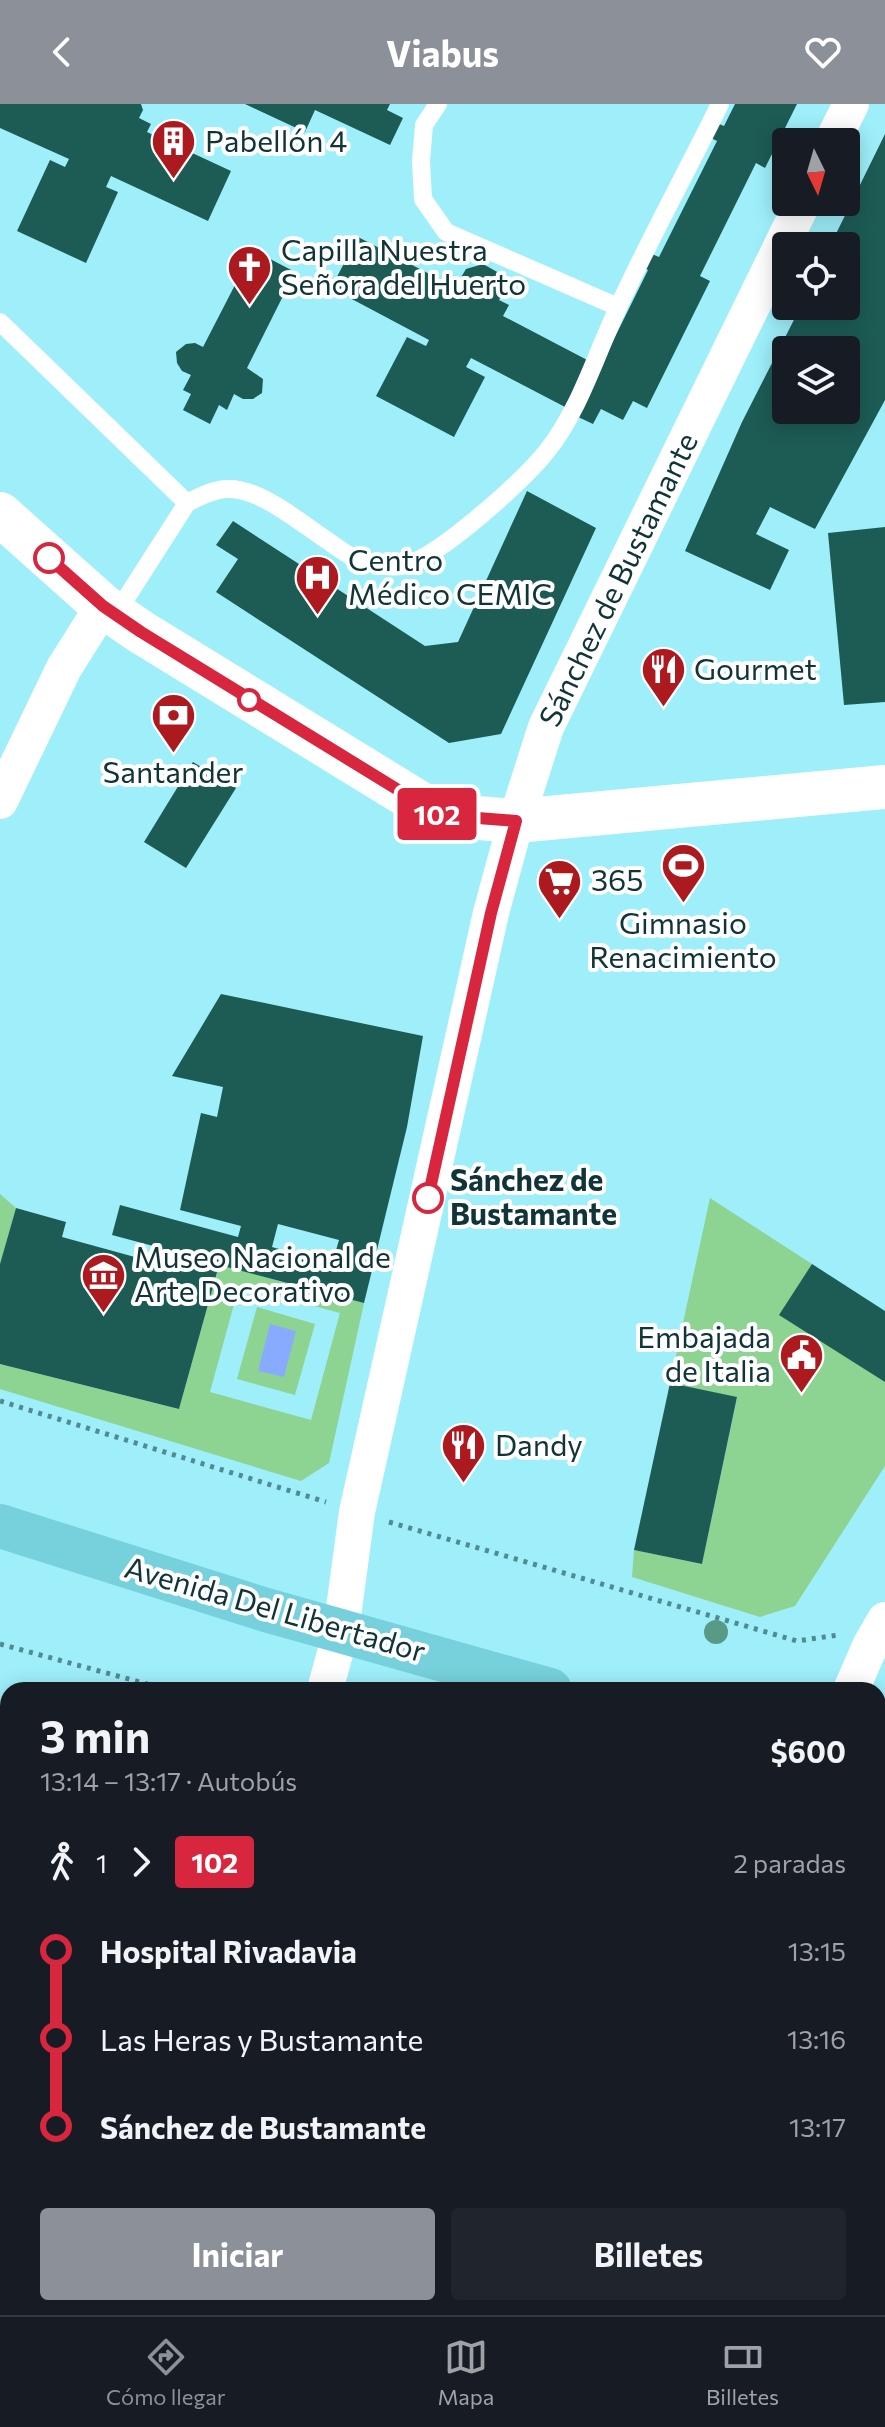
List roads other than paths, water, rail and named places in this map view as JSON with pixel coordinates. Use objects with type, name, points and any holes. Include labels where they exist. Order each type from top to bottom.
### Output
[{"type":"main road","points":[[0,514],[110,610],[439,815],[516,821],[885,787]]},
{"type":"main road","name":"Avenida Del Libertador","points":[[0,1526],[266,1610],[522,1682]]},
{"type":"street","points":[[839,128],[851,104]]},
{"type":"street","name":"Sánchez de Bustamante","points":[[341,1631],[357,1512],[491,913],[546,727],[796,216]]},
{"type":"street","points":[[0,801],[64,668],[110,610]]},
{"type":"street","points":[[327,1682],[341,1631]]},
{"type":"street","points":[[341,1631],[353,1682]]},
{"type":"street","points":[[855,1682],[878,1632]]},
{"type":"lane","points":[[438,104],[424,125],[421,161],[423,199],[446,232],[618,307]]},
{"type":"lane","points":[[110,610],[187,503],[225,488],[244,490],[261,498],[355,559],[379,565],[403,566],[423,559],[441,547],[516,484],[547,451],[567,420],[618,307],[720,104]]},
{"type":"lane","points":[[0,322],[187,503]]},
{"type":"water","points":[[270,1324],[296,1331],[284,1377],[258,1371]]},
{"type":"place","name":"Pabellón 4","points":[[174,181]]},
{"type":"place","name":"Capilla Nuestra Señora del Huerto","points":[[250,307]]},
{"type":"place","name":"Centro Médico CEMIC","points":[[317,617]]},
{"type":"place","name":"Gourmet","points":[[663,709]]},
{"type":"place","name":"Santander","points":[[173,754]]},
{"type":"place","name":"Gimnasio Renacimiento","points":[[683,905]]},
{"type":"place","name":"365","points":[[560,920]]},
{"type":"place","name":"Sánchez de Bustamante","points":[[428,1198]]},
{"type":"place","name":"Museo Nacional de Arte Decorativo","points":[[103,1314]]},
{"type":"place","name":"Embajada de Italia","points":[[802,1394]]},
{"type":"place","name":"Dandy","points":[[464,1485]]}]
